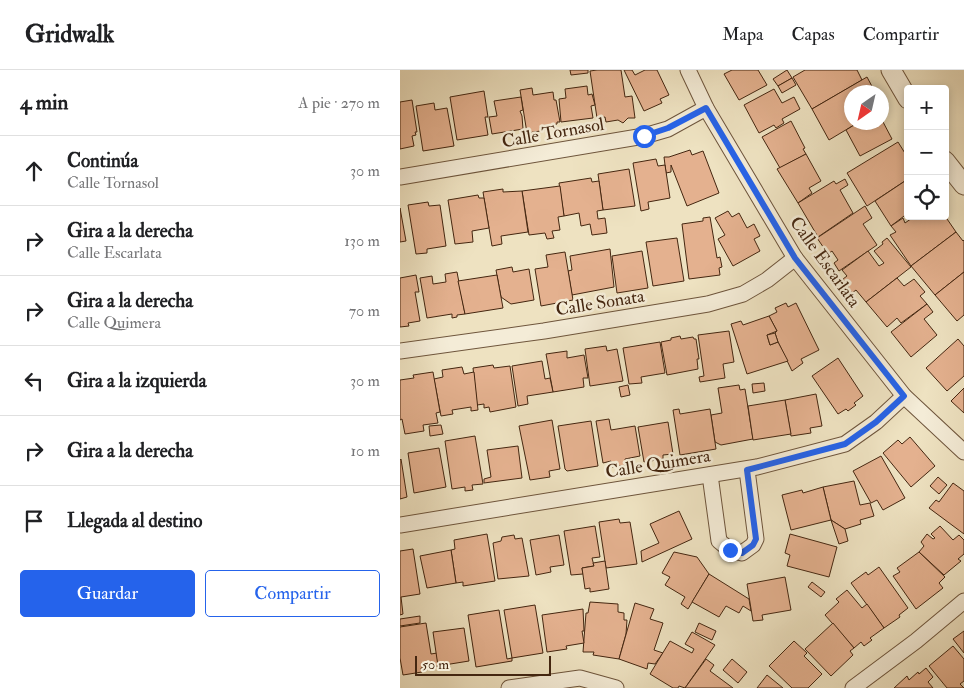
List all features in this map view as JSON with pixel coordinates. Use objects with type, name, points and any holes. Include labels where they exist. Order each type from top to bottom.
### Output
[{"type":"street","name":"Calle Escarlata","points":[[688,70],[706,108],[795,258],[904,396],[964,452]]},
{"type":"street","points":[[891,70],[904,92]]},
{"type":"street","name":"Calle Tornasol","points":[[400,177],[644,136],[668,128],[706,108]]},
{"type":"street","points":[[949,166],[964,185]]},
{"type":"street","name":"Calle Sonata","points":[[400,352],[708,304],[743,294],[767,280],[795,258]]},
{"type":"street","name":"Calle Quimera","points":[[400,525],[747,470],[845,444],[876,422],[904,396]]},
{"type":"street","points":[[710,475],[719,541],[730,550],[742,553],[753,545],[756,539],[747,470]]},
{"type":"street","points":[[853,688],[964,601]]},
{"type":"street","points":[[509,688],[580,678],[616,688]]},
{"type":"building","points":[[570,70],[588,70],[588,73],[571,75]]},
{"type":"building","points":[[621,70],[625,97],[632,96],[635,118],[628,118],[623,123],[618,120],[606,122],[605,117],[597,118],[590,71]]},
{"type":"building","points":[[624,70],[632,70],[635,75],[645,70],[657,70],[669,95],[660,99],[662,103],[644,111]]},
{"type":"building","points":[[732,70],[758,70],[767,85],[739,100],[724,74]]},
{"type":"building","points":[[787,70],[792,78],[778,86],[773,79]]},
{"type":"building","points":[[805,70],[857,70],[862,80],[853,85],[844,85],[844,90],[812,109],[793,77]]},
{"type":"building","points":[[867,77],[871,85],[853,85]]},
{"type":"building","points":[[792,78],[796,85],[782,93],[778,86]]},
{"type":"building","points":[[587,86],[588,95],[592,94],[595,105],[591,106],[593,118],[561,122],[559,99],[566,98],[565,89]]},
{"type":"building","points":[[532,88],[533,95],[553,92],[560,122],[546,126],[547,130],[527,133],[520,90]]},
{"type":"building","points":[[774,89],[782,103],[794,97],[800,109],[782,119],[784,123],[776,128],[774,125],[759,133],[744,105]]},
{"type":"building","points":[[844,90],[844,130],[846,130],[829,140],[812,109]]},
{"type":"building","points":[[484,91],[488,117],[485,117],[488,135],[457,140],[450,97]]},
{"type":"building","points":[[521,97],[523,110],[520,111],[523,129],[492,134],[489,117],[497,116],[494,101]]},
{"type":"building","points":[[412,100],[417,132],[415,132],[416,135],[412,136],[414,146],[400,149],[400,102]]},
{"type":"building","points":[[434,103],[435,110],[447,108],[454,146],[423,151],[416,106]]},
{"type":"building","points":[[791,121],[805,148],[803,149],[806,154],[780,168],[762,137]]},
{"type":"building","points":[[846,130],[887,130],[892,139],[860,156]]},
{"type":"building","points":[[898,142],[904,152],[904,182],[867,206],[847,173]]},
{"type":"building","points":[[690,150],[692,155],[703,151],[719,193],[687,206],[671,165],[671,172],[666,173],[664,157]]},
{"type":"building","points":[[806,154],[821,181],[809,188],[812,193],[798,203],[777,169]]},
{"type":"building","points":[[656,159],[658,166],[665,165],[670,198],[648,202],[649,209],[641,211],[633,163]]},
{"type":"building","points":[[629,169],[635,206],[603,210],[598,174]]},
{"type":"building","points":[[591,178],[592,182],[599,181],[603,210],[597,211],[598,219],[605,218],[607,233],[592,235],[590,224],[581,226],[579,213],[564,216],[559,183]]},
{"type":"building","points":[[845,179],[848,185],[840,190],[853,213],[818,237],[798,203],[834,181],[836,184]]},
{"type":"building","points":[[904,182],[904,216],[891,226],[875,201]]},
{"type":"building","points":[[560,186],[564,216],[558,217],[560,230],[552,231],[554,238],[547,239],[545,233],[529,235],[522,191]]},
{"type":"building","points":[[503,189],[503,192],[522,191],[528,232],[501,236],[502,244],[492,246],[483,192]]},
{"type":"building","points":[[478,195],[479,198],[484,198],[489,228],[472,231],[473,242],[455,244],[448,200]]},
{"type":"building","points":[[428,202],[429,206],[440,205],[446,246],[427,249],[427,253],[416,254],[408,205]]},
{"type":"building","points":[[865,206],[872,218],[863,224],[877,245],[839,271],[834,263],[838,260],[832,251],[828,254],[817,238]]},
{"type":"building","points":[[400,208],[406,241],[400,242]]},
{"type":"building","points":[[728,211],[732,217],[739,213],[747,228],[754,224],[760,236],[754,239],[760,251],[733,266],[718,239],[725,235],[715,218]]},
{"type":"building","points":[[710,217],[717,258],[720,257],[722,267],[719,268],[720,275],[689,279],[682,224],[703,221],[703,218]]},
{"type":"building","points":[[903,218],[905,223],[909,220],[948,220],[956,232],[911,266],[890,235],[896,232],[891,226]]},
{"type":"building","points":[[956,232],[964,240],[964,272],[935,295],[911,266]]},
{"type":"building","points":[[677,238],[684,281],[653,286],[646,242]]},
{"type":"building","points":[[887,238],[911,267],[866,302],[856,290],[852,293],[843,279],[847,276],[842,270],[868,251],[879,266],[884,263],[874,251]]},
{"type":"building","points":[[610,249],[614,287],[572,295],[568,271],[572,270],[570,256]]},
{"type":"building","points":[[642,251],[648,288],[617,293],[612,256]]},
{"type":"building","points":[[565,252],[573,300],[541,306],[535,269],[548,267],[546,255]]},
{"type":"building","points":[[512,267],[513,272],[529,269],[534,300],[511,304],[501,297],[496,270]]},
{"type":"building","points":[[457,272],[465,314],[452,318],[452,314],[427,318],[420,278],[432,276],[433,284],[446,282],[445,274]]},
{"type":"building","points":[[964,272],[964,315],[957,321],[935,295]]},
{"type":"building","points":[[416,275],[419,292],[415,292],[420,321],[408,323],[409,326],[400,327],[400,278]]},
{"type":"building","points":[[497,275],[503,308],[465,314],[458,281]]},
{"type":"building","points":[[897,278],[904,286],[914,279],[925,292],[920,296],[927,304],[901,323],[897,318],[887,327],[866,302]]},
{"type":"building","points":[[786,303],[788,307],[796,303],[819,350],[801,359],[803,363],[792,371],[778,342],[775,333],[777,331],[769,316],[777,312],[775,308]]},
{"type":"building","points":[[927,304],[933,312],[924,319],[937,335],[911,357],[891,332]]},
{"type":"building","points":[[769,316],[777,331],[767,335],[770,345],[778,342],[788,361],[747,374],[731,324],[741,321],[743,325]]},
{"type":"building","points":[[729,331],[734,362],[723,364],[725,378],[700,382],[699,377],[704,376],[698,335]]},
{"type":"building","points":[[775,333],[778,342],[770,345],[767,335]]},
{"type":"building","points":[[680,336],[681,339],[693,337],[696,339],[699,359],[697,359],[698,369],[667,375],[661,342]]},
{"type":"building","points":[[958,339],[964,346],[964,376],[947,391],[926,368]]},
{"type":"building","points":[[660,342],[665,373],[641,377],[642,383],[629,384],[623,348]]},
{"type":"building","points":[[606,346],[607,351],[617,349],[623,381],[590,386],[585,349]]},
{"type":"building","points":[[567,351],[567,358],[584,355],[588,378],[583,378],[584,387],[553,392],[546,354]]},
{"type":"building","points":[[838,358],[863,396],[848,411],[846,409],[838,414],[812,376]]},
{"type":"building","points":[[542,361],[545,379],[550,378],[553,392],[527,396],[528,404],[518,406],[512,366]]},
{"type":"building","points":[[493,365],[494,368],[510,366],[516,407],[490,412],[489,407],[484,408],[484,404],[477,405],[473,368]]},
{"type":"building","points":[[462,367],[464,374],[474,372],[478,410],[471,411],[471,407],[452,410],[453,414],[441,416],[434,379],[443,377],[442,370]]},
{"type":"building","points":[[433,372],[440,412],[436,413],[438,423],[423,425],[424,431],[405,434],[402,419],[400,420],[400,380],[414,378],[413,375]]},
{"type":"building","points":[[764,383],[765,391],[753,393],[752,384]]},
{"type":"building","points":[[628,385],[630,395],[621,397],[619,387]]},
{"type":"building","points":[[739,385],[740,390],[745,389],[753,439],[721,445],[715,442],[711,415],[722,413],[718,388]]},
{"type":"building","points":[[964,388],[964,413],[951,401]]},
{"type":"building","points":[[816,394],[822,426],[810,428],[811,433],[791,436],[785,400]]},
{"type":"building","points":[[785,400],[791,434],[753,440],[748,406]]},
{"type":"building","points":[[679,409],[680,414],[710,409],[716,449],[680,455],[673,410]]},
{"type":"building","points":[[609,419],[611,430],[635,426],[640,456],[625,459],[626,465],[612,467],[611,461],[603,463],[596,421]]},
{"type":"building","points":[[552,420],[560,469],[549,471],[550,477],[530,480],[519,426]]},
{"type":"building","points":[[591,421],[598,466],[567,471],[565,469],[558,426]]},
{"type":"building","points":[[668,422],[673,454],[663,455],[663,459],[644,462],[638,427]]},
{"type":"building","points":[[441,425],[443,434],[430,436],[429,426]]},
{"type":"building","points":[[475,436],[483,484],[472,485],[473,490],[465,491],[465,487],[452,489],[445,441]]},
{"type":"building","points":[[910,437],[935,466],[911,487],[883,453],[898,440],[902,444]]},
{"type":"building","points":[[518,446],[522,478],[484,483],[484,479],[491,477],[487,450]]},
{"type":"building","points":[[439,448],[446,487],[414,493],[408,453]]},
{"type":"building","points":[[881,456],[905,498],[883,510],[877,500],[871,503],[853,471]]},
{"type":"building","points":[[400,460],[407,497],[400,499]]},
{"type":"building","points":[[938,477],[947,485],[939,494],[930,486]]},
{"type":"building","points":[[854,481],[860,505],[870,503],[874,516],[860,520],[861,524],[845,529],[831,520],[823,487]]},
{"type":"building","points":[[953,483],[964,491],[964,534],[929,508],[936,500],[939,502]]},
{"type":"building","points":[[823,487],[831,520],[791,530],[782,495],[802,490],[803,493]]},
{"type":"building","points":[[679,511],[692,539],[642,562],[641,551],[659,543],[650,524]]},
{"type":"building","points":[[619,519],[620,523],[630,522],[637,564],[606,568],[599,522]]},
{"type":"building","points":[[831,520],[845,529],[848,541],[839,544]]},
{"type":"building","points":[[595,526],[600,557],[592,558],[594,566],[582,568],[583,574],[571,575],[564,531]]},
{"type":"building","points":[[940,526],[953,540],[959,535],[964,540],[964,554],[958,559],[961,561],[944,575],[919,552],[924,546],[921,542],[927,534],[933,539],[935,538],[931,534]]},
{"type":"building","points":[[487,534],[495,581],[463,586],[463,582],[456,583],[451,550],[455,549],[454,540]]},
{"type":"building","points":[[790,534],[837,547],[829,577],[787,566],[790,555],[785,553]]},
{"type":"building","points":[[514,535],[515,539],[522,538],[529,576],[498,579],[493,543],[501,541],[502,537]]},
{"type":"building","points":[[559,535],[564,565],[550,567],[551,572],[536,575],[530,540]]},
{"type":"building","points":[[413,549],[420,594],[401,597],[403,614],[400,615],[400,551]]},
{"type":"building","points":[[451,550],[456,583],[427,588],[420,556]]},
{"type":"building","points":[[674,552],[697,557],[709,574],[688,609],[681,604],[685,597],[665,585],[670,577],[662,573]]},
{"type":"building","points":[[919,552],[945,577],[939,583],[943,588],[916,609],[893,576],[900,572],[897,568]]},
{"type":"building","points":[[605,561],[609,589],[590,592],[590,588],[585,589],[582,568],[594,566],[593,563]]},
{"type":"building","points":[[879,567],[908,608],[899,615],[900,617],[884,628],[851,583],[866,572],[868,575]]},
{"type":"building","points":[[709,574],[749,599],[751,611],[743,606],[739,613],[726,606],[719,617],[692,602]]},
{"type":"building","points":[[785,577],[791,610],[762,615],[763,620],[753,621],[747,584]]},
{"type":"building","points":[[812,582],[825,592],[821,597],[808,587]]},
{"type":"building","points":[[847,590],[862,608],[867,604],[884,628],[870,638],[872,640],[864,646],[861,642],[854,648],[825,615],[839,602],[836,599]]},
{"type":"building","points":[[590,602],[618,604],[618,612],[624,613],[624,620],[627,620],[626,634],[619,659],[593,655],[594,652],[583,652],[586,613],[588,613]]},
{"type":"building","points":[[635,603],[654,609],[650,619],[663,623],[654,650],[663,653],[655,664],[648,663],[647,669],[619,659]]},
{"type":"building","points":[[535,605],[543,653],[512,658],[504,610]]},
{"type":"building","points":[[583,609],[584,631],[582,631],[584,643],[566,646],[567,649],[547,652],[542,615]]},
{"type":"building","points":[[499,610],[507,659],[512,658],[512,661],[476,667],[468,615]]},
{"type":"building","points":[[420,616],[420,623],[400,626],[400,619]]},
{"type":"building","points":[[426,623],[431,654],[437,653],[438,666],[421,668],[422,672],[403,675],[400,658],[400,627]]},
{"type":"building","points":[[699,623],[716,631],[712,640],[695,632]]},
{"type":"building","points":[[833,623],[854,648],[850,651],[853,655],[831,676],[805,649]]},
{"type":"building","points":[[464,628],[469,661],[438,666],[433,632]]},
{"type":"building","points":[[964,631],[964,653],[953,639]]},
{"type":"building","points":[[692,632],[715,645],[685,688],[679,686],[678,688],[673,688],[650,674],[670,641],[692,653],[694,649],[685,644]]},
{"type":"building","points":[[794,641],[807,653],[804,656],[822,674],[808,688],[792,688],[769,666]]},
{"type":"building","points":[[953,646],[964,659],[964,681],[960,684],[964,688],[947,688],[929,666]]},
{"type":"building","points":[[706,659],[714,665],[710,671],[733,688],[685,688]]},
{"type":"building","points":[[732,659],[747,672],[738,683],[723,670]]},
{"type":"building","points":[[926,668],[933,677],[928,682],[933,688],[894,688],[907,676],[909,680]]},
{"type":"building","points":[[767,675],[783,688],[757,688]]},
{"type":"route","points":[[644,136],[668,128],[706,108],[795,258],[904,396],[876,422],[845,444],[747,470],[756,539],[747,551],[737,553],[730,550]]}]
